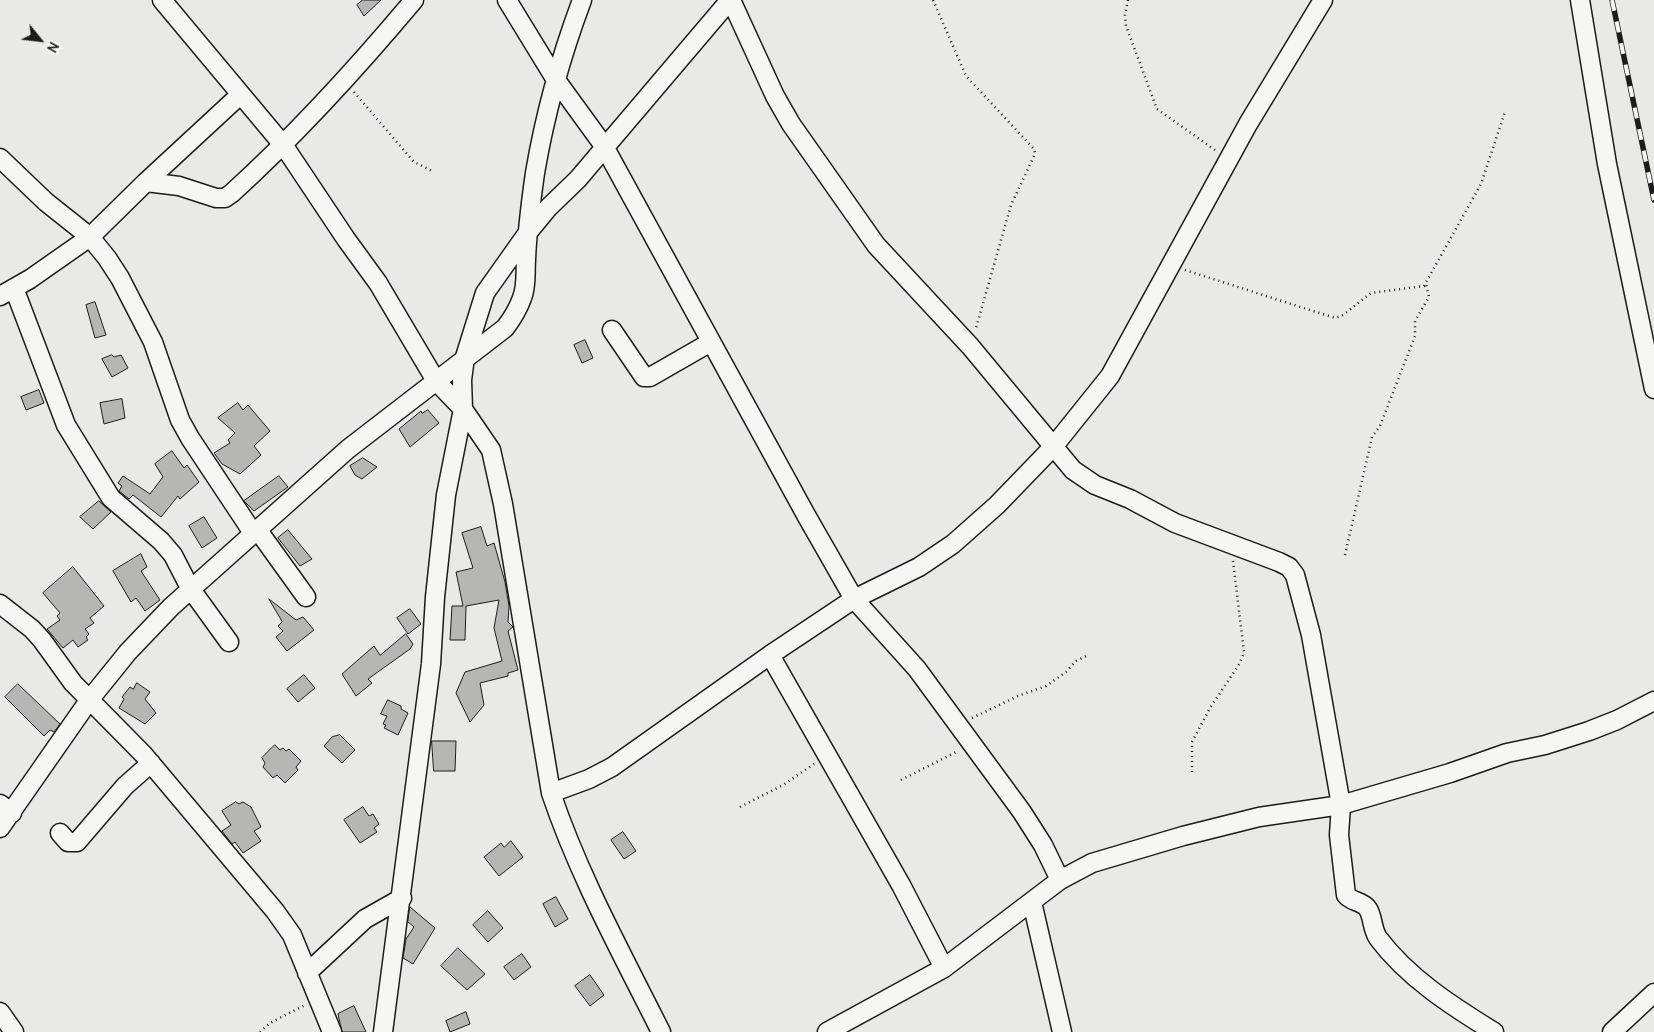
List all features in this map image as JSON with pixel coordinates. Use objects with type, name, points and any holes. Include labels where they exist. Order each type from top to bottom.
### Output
[{"type":"street","points":[[162,0],[284,146],[378,283],[436,381],[463,409],[491,450],[504,504],[551,793],[565,834],[579,865],[661,1032]]},
{"type":"street","points":[[146,182],[179,186],[216,198],[225,198],[284,146],[345,81],[414,0]]},
{"type":"street","points":[[507,0],[556,80],[604,146],[854,599],[917,669],[970,745],[1022,812],[1043,845],[1060,880]]},
{"type":"street","points":[[0,828],[6,808],[90,699],[128,652],[190,588],[348,449],[505,328],[513,317],[522,298],[526,283],[535,174],[556,80],[582,0]]},
{"type":"street","points":[[383,1032],[402,898],[417,761],[431,664],[435,597],[446,495],[463,409],[462,380],[465,357],[485,293],[529,231],[548,208],[578,179],[604,146],[730,0],[775,96],[791,124],[876,246],[970,346],[1073,470],[1090,482],[1175,523],[1279,562],[1289,567],[1295,575],[1311,635],[1341,805],[1339,835],[1346,895],[1349,899],[1362,904],[1368,909],[1377,936],[1416,979],[1494,1032]]},
{"type":"street","points":[[551,793],[589,780],[612,767],[770,655],[854,599],[919,567],[953,544],[997,506],[1052,447],[1110,376],[1229,159],[1323,0]]},
{"type":"street","points":[[1580,0],[1607,164],[1654,390]]},
{"type":"street","points":[[229,642],[190,588],[173,555],[161,541],[111,498],[76,445],[50,382],[7,292],[90,237],[240,95]]},
{"type":"street","points":[[0,158],[46,202],[90,237],[120,278],[153,342],[180,420],[190,438],[255,531],[306,597]]},
{"type":"street","points":[[612,330],[644,377],[650,378],[711,342]]},
{"type":"street","points":[[0,604],[32,629],[73,683],[151,763],[275,911],[292,935],[332,1032]]},
{"type":"street","points":[[770,655],[888,862],[944,968]]},
{"type":"street","points":[[827,1032],[944,968],[1060,880],[1092,863],[1183,836],[1259,817],[1341,805],[1450,773],[1507,753],[1545,745],[1589,731],[1617,720],[1654,700]]},
{"type":"street","points":[[60,833],[68,842],[77,842],[125,786],[151,763]]},
{"type":"street","points":[[307,972],[365,919],[402,898]]},
{"type":"street","points":[[1032,902],[1062,1032]]},
{"type":"street","points":[[1612,1032],[1654,993]]},
{"type":"street","points":[[0,1012],[14,1032]]},
{"type":"path","points":[[933,0],[966,76],[1034,149],[1035,154],[1011,205],[985,300],[970,346]]},
{"type":"path","points":[[1128,0],[1125,15],[1126,26],[1157,109],[1229,159]]},
{"type":"path","points":[[345,81],[414,162],[432,171]]},
{"type":"path","points":[[1170,266],[1328,317],[1343,315],[1371,293],[1421,287],[1426,284],[1481,184],[1505,112]]},
{"type":"path","points":[[1344,555],[1372,437],[1379,429],[1414,339],[1416,321],[1429,297],[1426,284]]},
{"type":"path","points":[[1192,772],[1192,742],[1244,652],[1231,544]]},
{"type":"path","points":[[957,726],[1018,696],[1046,686],[1066,672],[1076,661],[1086,656]]},
{"type":"path","points":[[901,780],[970,745]]},
{"type":"path","points":[[740,806],[783,785],[826,756]]},
{"type":"path","points":[[260,1032],[284,1015],[318,999]]},
{"type":"building","points":[[363,0],[381,0],[364,16],[357,5]]},
{"type":"building","points":[[95,302],[106,335],[95,338],[86,305]]},
{"type":"building","points":[[585,340],[593,358],[582,363],[574,345]]},
{"type":"building","points":[[112,355],[114,357],[121,355],[128,368],[112,377],[102,359]]},
{"type":"building","points":[[39,390],[44,403],[26,410],[21,397]]},
{"type":"building","points":[[122,399],[125,418],[104,424],[100,403]]},
{"type":"building","points":[[238,403],[243,410],[248,405],[270,431],[254,446],[261,455],[240,474],[222,464],[214,453],[230,443],[228,440],[235,433],[218,418]]},
{"type":"building","points":[[428,410],[439,423],[410,447],[399,429],[421,411],[422,413]]},
{"type":"building","points":[[172,451],[184,468],[187,465],[199,482],[180,499],[178,496],[161,517],[133,495],[129,499],[119,491],[122,486],[118,483],[123,476],[150,494],[163,477],[155,464]]},
{"type":"building","points":[[363,458],[377,467],[362,479],[355,475],[350,466]]},
{"type":"building","points":[[279,476],[288,487],[254,511],[244,501]]},
{"type":"building","points":[[99,501],[111,512],[93,529],[80,517]]},
{"type":"building","points":[[204,517],[217,538],[202,548],[189,526]]},
{"type":"building","points":[[481,527],[487,546],[494,543],[505,582],[509,606],[508,622],[513,627],[508,631],[518,670],[508,673],[508,676],[480,683],[484,705],[470,722],[456,693],[465,672],[502,661],[494,628],[499,600],[466,606],[465,640],[450,640],[452,606],[463,606],[456,572],[473,568],[462,533]]},
{"type":"building","points":[[288,530],[312,559],[300,566],[278,538]]},
{"type":"building","points":[[141,554],[147,567],[141,571],[160,600],[145,611],[136,598],[131,602],[113,571]]},
{"type":"building","points":[[73,567],[104,606],[90,618],[94,623],[85,629],[89,634],[86,637],[88,640],[78,647],[73,640],[63,648],[47,629],[60,620],[57,616],[60,613],[43,593]]},
{"type":"building","points":[[269,599],[296,620],[303,617],[314,630],[287,651],[276,637],[283,631],[278,626],[282,622]]},
{"type":"building","points":[[410,609],[421,624],[408,634],[397,618]]},
{"type":"building","points":[[406,634],[413,644],[410,649],[368,679],[372,683],[356,696],[342,674],[374,646],[380,655]]},
{"type":"building","points":[[304,675],[315,688],[298,702],[287,689]]},
{"type":"building","points":[[137,683],[150,692],[145,699],[156,713],[145,724],[119,708],[124,699],[122,697],[130,687],[133,689]]},
{"type":"building","points":[[18,684],[60,724],[54,732],[50,730],[44,736],[5,697]]},
{"type":"building","points":[[388,700],[401,706],[401,709],[408,713],[398,735],[384,728],[386,725],[383,724],[387,716],[381,714]]},
{"type":"building","points":[[340,735],[355,750],[342,763],[324,746],[332,737]]},
{"type":"building","points":[[432,741],[456,741],[455,771],[434,771]]},
{"type":"building","points":[[275,745],[280,750],[283,748],[286,751],[289,749],[301,761],[296,767],[298,770],[285,783],[277,775],[273,778],[263,767],[265,763],[262,758]]},
{"type":"building","points":[[236,802],[239,804],[243,802],[251,807],[261,827],[254,831],[261,841],[243,853],[235,842],[232,844],[222,831],[231,825],[222,811]]},
{"type":"building","points":[[363,807],[369,816],[373,814],[379,824],[374,828],[377,832],[360,843],[344,820]]},
{"type":"building","points":[[623,832],[636,851],[624,859],[611,840]]},
{"type":"building","points":[[511,841],[523,857],[499,876],[484,857],[501,843],[504,847]]},
{"type":"building","points":[[556,897],[568,919],[555,927],[543,904]]},
{"type":"building","points":[[410,907],[435,928],[413,964],[403,958],[406,939],[414,927],[408,922]]},
{"type":"building","points":[[488,911],[503,928],[488,942],[473,925]]},
{"type":"building","points":[[458,948],[485,974],[467,990],[441,966]]},
{"type":"building","points":[[522,954],[531,967],[514,980],[504,967]]},
{"type":"building","points":[[590,975],[604,995],[590,1006],[575,986]]},
{"type":"building","points":[[354,1006],[366,1032],[342,1032],[338,1014]]},
{"type":"building","points":[[466,1012],[470,1024],[450,1032],[446,1021]]},
{"type":"railway","points":[[1612,0],[1654,200]]}]
